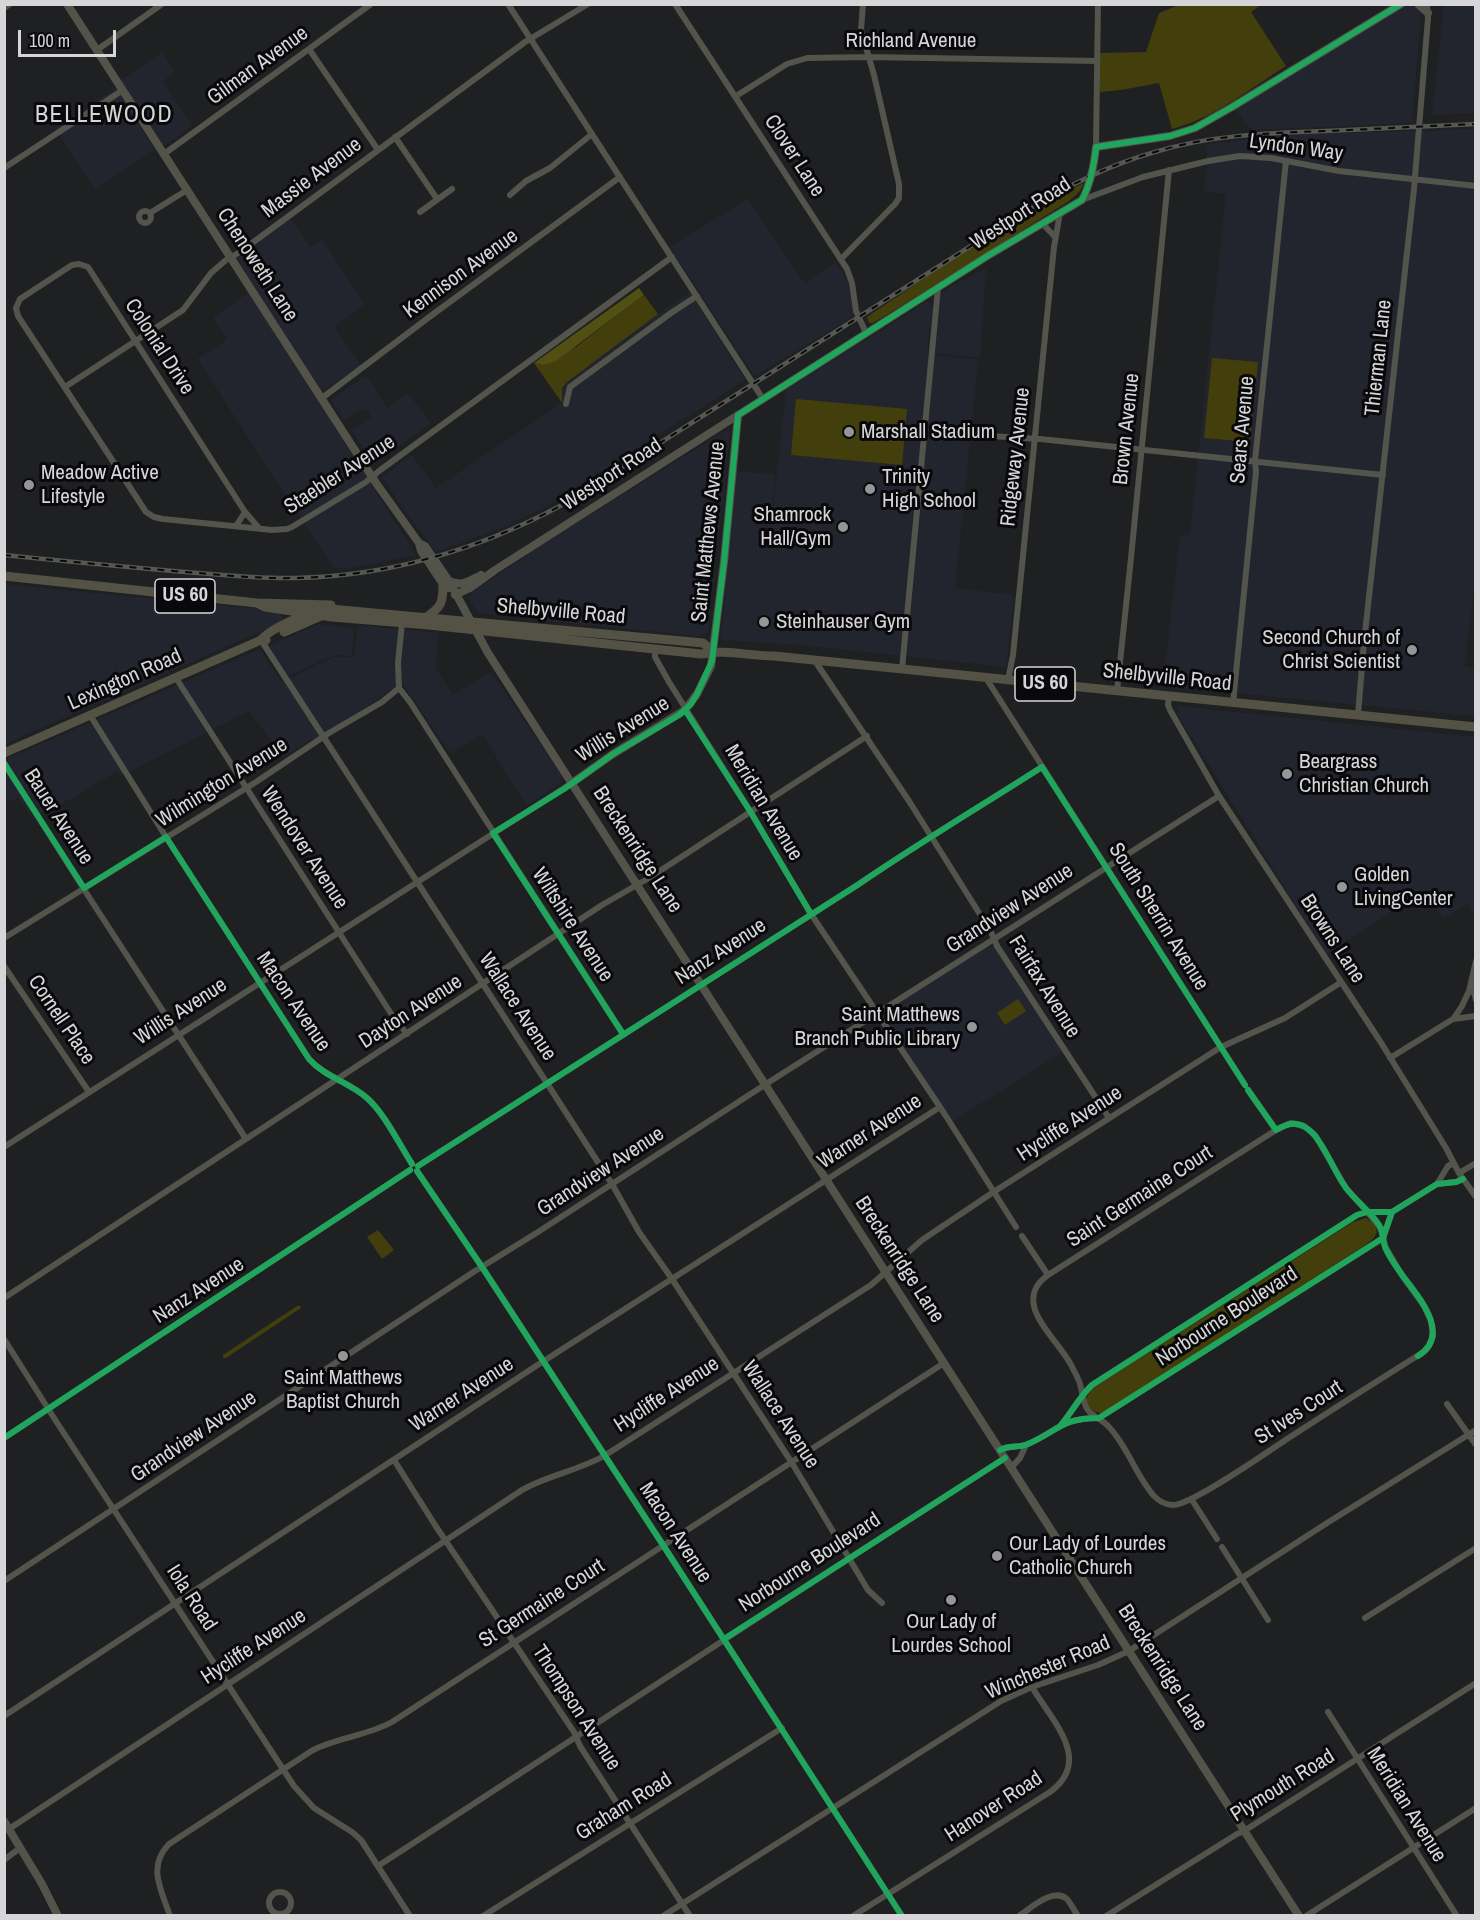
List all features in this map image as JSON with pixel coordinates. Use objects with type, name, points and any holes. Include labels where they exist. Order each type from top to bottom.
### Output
[{"type":"main road","name":"Chenoweth Lane","points":[[67,4],[321,398],[419,543],[421,551],[454,593],[473,626]]},
{"type":"main road","points":[[1418,4],[1428,9]]},
{"type":"main road","points":[[1096,147],[1165,136],[1195,128],[1401,5]]},
{"type":"main road","name":"Westport Road","points":[[454,593],[470,588],[866,333],[1082,200],[1090,182],[1096,147]]},
{"type":"main road","name":"Saint Matthews Avenue","points":[[713,651],[738,415]]},
{"type":"main road","name":"Westport Road","points":[[446,582],[464,584],[495,570]]},
{"type":"main road","name":"US 60","points":[[4,576],[257,603]]},
{"type":"main road","points":[[427,617],[441,604],[446,582]]},
{"type":"main road","points":[[257,603],[265,607],[311,614],[402,619]]},
{"type":"main road","points":[[257,603],[383,610],[402,619]]},
{"type":"main road","points":[[278,608],[285,615],[285,625]]},
{"type":"main road","name":"Lexington Road","points":[[261,640],[266,634],[285,625],[330,609],[402,619]]},
{"type":"main road","name":"Lexington Road","points":[[4,753],[323,615]]},
{"type":"main road","name":"Shelbyville Road","points":[[402,619],[427,617],[473,626],[701,654],[713,651],[815,660],[1476,726]]},
{"type":"main road","name":"Shelbyville Road","points":[[402,619],[704,643],[713,651]]},
{"type":"main road","name":"Breckenridge Lane","points":[[473,626],[488,653],[1299,1916]]},
{"type":"main road","name":"Willis Avenue","points":[[572,783],[604,760],[686,710],[698,694],[711,666],[713,651]]},
{"type":"main road","points":[[7,1825],[41,1881],[58,1916]]},
{"type":"street","points":[[4,8],[10,4]]},
{"type":"street","points":[[96,50],[162,4]]},
{"type":"street","name":"Gilman Avenue","points":[[164,154],[371,4]]},
{"type":"street","points":[[508,4],[763,399]]},
{"type":"street","name":"Massie Avenue","points":[[65,387],[183,310],[211,273],[530,40],[588,4]]},
{"type":"street","name":"Clover Lane","points":[[675,4],[841,259],[851,278],[856,311],[866,333]]},
{"type":"street","points":[[841,259],[895,204],[900,196],[894,162],[860,23],[863,4]]},
{"type":"street","points":[[1096,147],[1098,4]]},
{"type":"street","name":"Thierman Lane","points":[[1358,715],[1414,179],[1428,9]]},
{"type":"street","points":[[309,49],[378,150]]},
{"type":"street","name":"Richland Avenue","points":[[736,96],[782,68],[800,60],[818,57],[1097,61]]},
{"type":"street","points":[[4,168],[123,90]]},
{"type":"street","points":[[510,195],[526,182],[550,168],[592,134]]},
{"type":"street","points":[[395,137],[437,200]]},
{"type":"street","name":"Lyndon Way","points":[[1082,200],[1143,177],[1253,155],[1339,171],[1476,186]]},
{"type":"street","name":"Sears Avenue","points":[[1233,702],[1286,161]]},
{"type":"street","name":"Brown Avenue","points":[[1117,691],[1169,171]]},
{"type":"street","name":"Kennison Avenue","points":[[321,398],[620,177]]},
{"type":"street","points":[[420,212],[452,189]]},
{"type":"street","points":[[150,213],[188,190]]},
{"type":"street","name":"Ridgeway Avenue","points":[[1008,680],[1013,655],[1055,237],[1060,212]]},
{"type":"street","points":[[1042,223],[1055,237]]},
{"type":"street","name":"Staebler Avenue","points":[[20,299],[16,308],[18,316],[150,516],[282,530],[292,527],[373,477],[672,257]]},
{"type":"street","name":"Colonial Drive","points":[[20,299],[72,266],[84,265],[136,341],[246,512],[259,528]]},
{"type":"street","points":[[902,669],[938,288]]},
{"type":"street","points":[[566,404],[570,387],[671,312],[697,296]]},
{"type":"street","points":[[974,435],[1035,439],[1383,475]]},
{"type":"street","points":[[236,526],[246,512]]},
{"type":"street","points":[[399,688],[398,663],[402,619]]},
{"type":"street","name":"Wallace Avenue","points":[[261,640],[612,1185],[639,1232],[792,1463],[868,1590],[882,1603]]},
{"type":"street","name":"Meridian Avenue","points":[[655,649],[655,657],[686,710],[750,811],[811,914],[940,1107],[1016,1227]]},
{"type":"street","name":"Fairfax Avenue","points":[[815,660],[867,736],[993,939],[1109,1118]]},
{"type":"street","name":"Wendover Avenue","points":[[176,678],[390,1012],[407,1034]]},
{"type":"street","name":"South Sherrin Avenue","points":[[986,678],[1276,1130]]},
{"type":"street","name":"Wilmington Avenue","points":[[4,938],[246,788],[381,702],[399,688]]},
{"type":"street","name":"Wiltshire Avenue","points":[[399,688],[623,1034]]},
{"type":"street","name":"Browns Lane","points":[[1169,696],[1170,710],[1219,796],[1390,1058],[1476,1197]]},
{"type":"street","name":"Macon Avenue","points":[[90,715],[309,1059],[318,1068],[369,1100],[382,1117],[663,1545],[902,1916]]},
{"type":"street","name":"Dayton Avenue","points":[[4,1298],[336,1079],[867,736]]},
{"type":"street","name":"Bauer Avenue","points":[[4,763],[246,1139]]},
{"type":"street","name":"Nanz Avenue","points":[[4,1438],[414,1168],[1042,767]]},
{"type":"street","name":"Willis Avenue","points":[[4,1147],[572,783]]},
{"type":"street","name":"Grandview Avenue","points":[[4,1581],[482,1267],[1106,866],[1219,796]]},
{"type":"street","points":[[1454,1019],[1465,1000],[1476,961]]},
{"type":"street","name":"Cornell Place","points":[[4,966],[89,1092]]},
{"type":"street","points":[[1471,978],[1476,1000]]},
{"type":"street","name":"Hycliffe Avenue","points":[[7,1825],[532,1485],[546,1478],[577,1470],[603,1456],[871,1285],[922,1240],[1221,1047],[1286,1018],[1340,983]]},
{"type":"street","points":[[1390,1058],[1454,1019],[1476,1016]]},
{"type":"street","name":"Warner Avenue","points":[[4,1716],[543,1362],[940,1107]]},
{"type":"street","points":[[1276,1130],[1291,1123],[1302,1125],[1309,1130],[1323,1147],[1346,1188],[1381,1228],[1383,1238]]},
{"type":"street","name":"Saint Germaine Court","points":[[1082,1394],[1071,1365],[1035,1311],[1033,1300],[1037,1284],[1276,1130]]},
{"type":"street","points":[[1437,1184],[1448,1166],[1454,1163]]},
{"type":"street","points":[[1383,1238],[1392,1212],[1437,1184],[1456,1182],[1476,1163]]},
{"type":"street","name":"Norbourne Boulevard","points":[[1061,1425],[1082,1394],[1092,1385],[1358,1215],[1367,1212],[1392,1212]]},
{"type":"street","points":[[1022,1236],[1048,1275]]},
{"type":"street","name":"Norbourne Boulevard","points":[[378,1866],[849,1557],[1002,1454],[1004,1447],[1026,1445],[1061,1425],[1077,1419],[1099,1418],[1383,1238]]},
{"type":"street","name":"St Ives Court","points":[[1099,1418],[1117,1437],[1154,1497],[1173,1506],[1192,1500],[1425,1351],[1433,1336],[1433,1326],[1428,1313],[1396,1267],[1383,1238]]},
{"type":"street","name":"Iola Road","points":[[4,1339],[228,1684],[307,1801],[323,1815],[356,1835],[410,1916]]},
{"type":"street","name":"St Germaine Court","points":[[170,1916],[158,1881],[158,1862],[163,1850],[169,1844],[320,1746],[362,1735],[390,1724],[944,1363]]},
{"type":"street","points":[[1082,1394],[1090,1412],[1099,1418]]},
{"type":"street","points":[[1447,1404],[1476,1445]]},
{"type":"street","name":"Winchester Road","points":[[663,1916],[1001,1701],[1129,1651],[1476,1430]]},
{"type":"street","name":"Norbourne Boulevard","points":[[1011,1468],[1020,1458],[1026,1445]]},
{"type":"street","name":"Thompson Avenue","points":[[394,1460],[690,1916]]},
{"type":"street","points":[[1192,1500],[1217,1539]]},
{"type":"street","points":[[1222,1547],[1268,1620]]},
{"type":"street","points":[[1365,1618],[1476,1548]]},
{"type":"street","name":"Plymouth Road","points":[[1106,1916],[1476,1683]]},
{"type":"street","name":"Hanover Road","points":[[853,1916],[1050,1792],[1063,1779],[1070,1760],[1067,1743],[1032,1687]]},
{"type":"street","name":"Meridian Avenue","points":[[1328,1712],[1457,1916]]},
{"type":"street","name":"Graham Road","points":[[483,1916],[782,1728]]},
{"type":"street","points":[[1306,1916],[1476,1808]]},
{"type":"street","points":[[4,1860],[20,1848]]},
{"type":"street","points":[[1019,1916],[1054,1895],[1066,1899],[1078,1916]]},
{"type":"shaded area","points":[[1179,5],[1261,5],[1251,12],[1286,66],[1217,110],[1172,129],[1159,83],[1100,92],[1100,53],[1146,52],[1159,13]]},
{"type":"shaded area","points":[[1444,5],[1475,5],[1475,113],[1432,115]]},
{"type":"shaded area","points":[[1404,6],[1416,7],[1421,13],[1412,123],[1252,130],[1235,110]]},
{"type":"shaded area","points":[[162,52],[175,72],[163,81],[192,126],[163,147],[120,81]]},
{"type":"shaded area","points":[[116,88],[155,150],[95,189],[55,128]]},
{"type":"shaded area","points":[[1475,129],[1476,569],[1465,666],[1475,668],[1475,716],[1163,686],[1180,535],[1190,535],[1226,194],[1204,191],[1207,165],[1206,145],[1282,135]]},
{"type":"shaded area","points":[[1084,183],[1080,191],[1069,201],[885,316],[869,323],[867,317],[974,246],[1029,212]]},
{"type":"shaded area","points":[[747,199],[805,284],[836,262],[848,283],[854,316],[754,376],[670,247]]},
{"type":"shaded area","points":[[291,219],[310,247],[322,239],[365,304],[335,327],[361,365],[322,391],[236,259]]},
{"type":"shaded area","points":[[986,268],[980,358],[935,353],[941,292]]},
{"type":"shaded area","points":[[639,288],[644,295],[556,361],[543,365],[534,363]]},
{"type":"shaded area","points":[[249,292],[416,555],[347,569],[333,567],[197,359],[228,339],[213,318]]},
{"type":"shaded area","points":[[690,292],[745,380],[546,507],[494,531],[436,552],[382,477],[412,455],[436,488],[562,403],[562,388],[567,382]]},
{"type":"shaded area","points":[[644,295],[658,314],[567,382],[562,388],[562,403],[534,363],[543,365],[576,347]]},
{"type":"shaded area","name":"Trinity High School","points":[[928,301],[932,308],[927,354],[978,360],[955,588],[1014,595],[1006,667],[800,645],[721,640],[735,471],[775,475],[769,548],[786,390]]},
{"type":"shaded area","points":[[1212,358],[1258,362],[1250,442],[1204,438]]},
{"type":"shaded area","points":[[366,375],[387,408],[408,393],[431,423],[374,464],[351,430],[371,417],[366,408],[344,420],[331,400]]},
{"type":"shaded area","name":"Marshall Stadium","points":[[796,399],[907,409],[902,465],[791,455]]},
{"type":"shaded area","points":[[730,428],[708,632],[700,636],[528,619],[530,594],[527,618],[497,612],[486,614],[478,612],[474,607],[470,597],[477,588],[527,556],[526,554]]},
{"type":"shaded area","points":[[4,584],[268,610],[281,613],[283,616],[282,622],[5,744]]},
{"type":"shaded area","points":[[318,624],[350,628],[354,631],[352,656],[335,655],[288,676],[269,646]]},
{"type":"shaded area","points":[[358,625],[439,633],[435,668],[453,694],[491,672],[561,775],[561,783],[527,806],[482,734],[450,753],[403,685],[391,690],[283,757],[249,711],[120,776],[117,771],[32,819],[19,798],[5,803],[4,760],[260,649],[281,682],[334,657],[354,657]]},
{"type":"shaded area","points":[[1178,706],[1475,737],[1475,915],[1468,904],[1443,919],[1423,891],[1326,954],[1178,715]]},
{"type":"shaded area","points":[[988,946],[994,947],[1063,1052],[953,1121],[884,1017],[886,1011]]},
{"type":"shaded area","points":[[1018,999],[1026,1011],[1005,1025],[997,1013]]},
{"type":"shaded area","points":[[1366,1218],[1376,1225],[1377,1232],[1364,1246],[1104,1412],[1094,1411],[1090,1407],[1086,1398],[1093,1388],[1353,1222]]},
{"type":"shaded area","points":[[378,1230],[394,1250],[382,1259],[367,1237]]},
{"type":"shaded area","points":[[297,1306],[301,1308],[223,1358],[223,1355]]},
{"type":"railway","points":[[4,555],[173,571],[281,578],[365,572],[433,557],[499,535],[562,505],[1023,213],[1104,170],[1176,146],[1218,138],[1476,124]]},
{"type":"cycle path","points":[[623,1034],[493,833],[564,789],[613,754],[679,715],[691,704],[697,694],[712,661],[738,415],[989,255],[1082,200],[1092,174],[1096,147],[1170,136],[1195,128],[1401,4]]},
{"type":"cycle path","points":[[685,710],[750,811],[811,914]]},
{"type":"cycle path","points":[[4,763],[84,888],[166,837],[309,1059],[322,1070],[360,1092],[374,1105],[412,1164]]},
{"type":"cycle path","points":[[418,1166],[1042,767],[1245,1085]]},
{"type":"cycle path","points":[[1248,1090],[1276,1130],[1294,1124],[1301,1125],[1313,1133],[1346,1188],[1379,1225],[1390,1257],[1418,1296],[1432,1325],[1433,1335],[1430,1343],[1418,1356]]},
{"type":"cycle path","points":[[4,1438],[410,1170]]},
{"type":"cycle path","points":[[417,1171],[663,1545],[902,1916]]},
{"type":"cycle path","points":[[1061,1425],[1092,1385],[1357,1215],[1367,1212],[1392,1212],[1437,1184],[1463,1179]]},
{"type":"cycle path","points":[[1000,1450],[1028,1444],[1076,1420],[1099,1418],[1383,1238],[1392,1212]]},
{"type":"cycle path","points":[[724,1639],[1005,1458]]},
{"type":"place","name":"Marshall Stadium","points":[[849,432]]},
{"type":"place","name":"Meadow Active Lifestyle","points":[[29,485]]},
{"type":"place","name":"Trinity High School","points":[[870,489]]},
{"type":"place","name":"Shamrock Hall/Gym","points":[[843,527]]},
{"type":"place","name":"Steinhauser Gym","points":[[764,622]]},
{"type":"place","name":"Second Church of Christ Scientist","points":[[1412,650]]},
{"type":"place","name":"Beargrass Christian Church","points":[[1287,774]]},
{"type":"place","name":"Golden LivingCenter","points":[[1342,887]]},
{"type":"place","name":"Saint Matthews Branch Public Library","points":[[972,1027]]},
{"type":"place","name":"Saint Matthews Baptist Church","points":[[343,1356]]},
{"type":"place","name":"Our Lady of Lourdes Catholic Church","points":[[997,1556]]},
{"type":"place","name":"Our Lady of Lourdes School","points":[[951,1600]]},
{"type":"district","name":"BELLEWOOD","points":[[104,116]]}]
